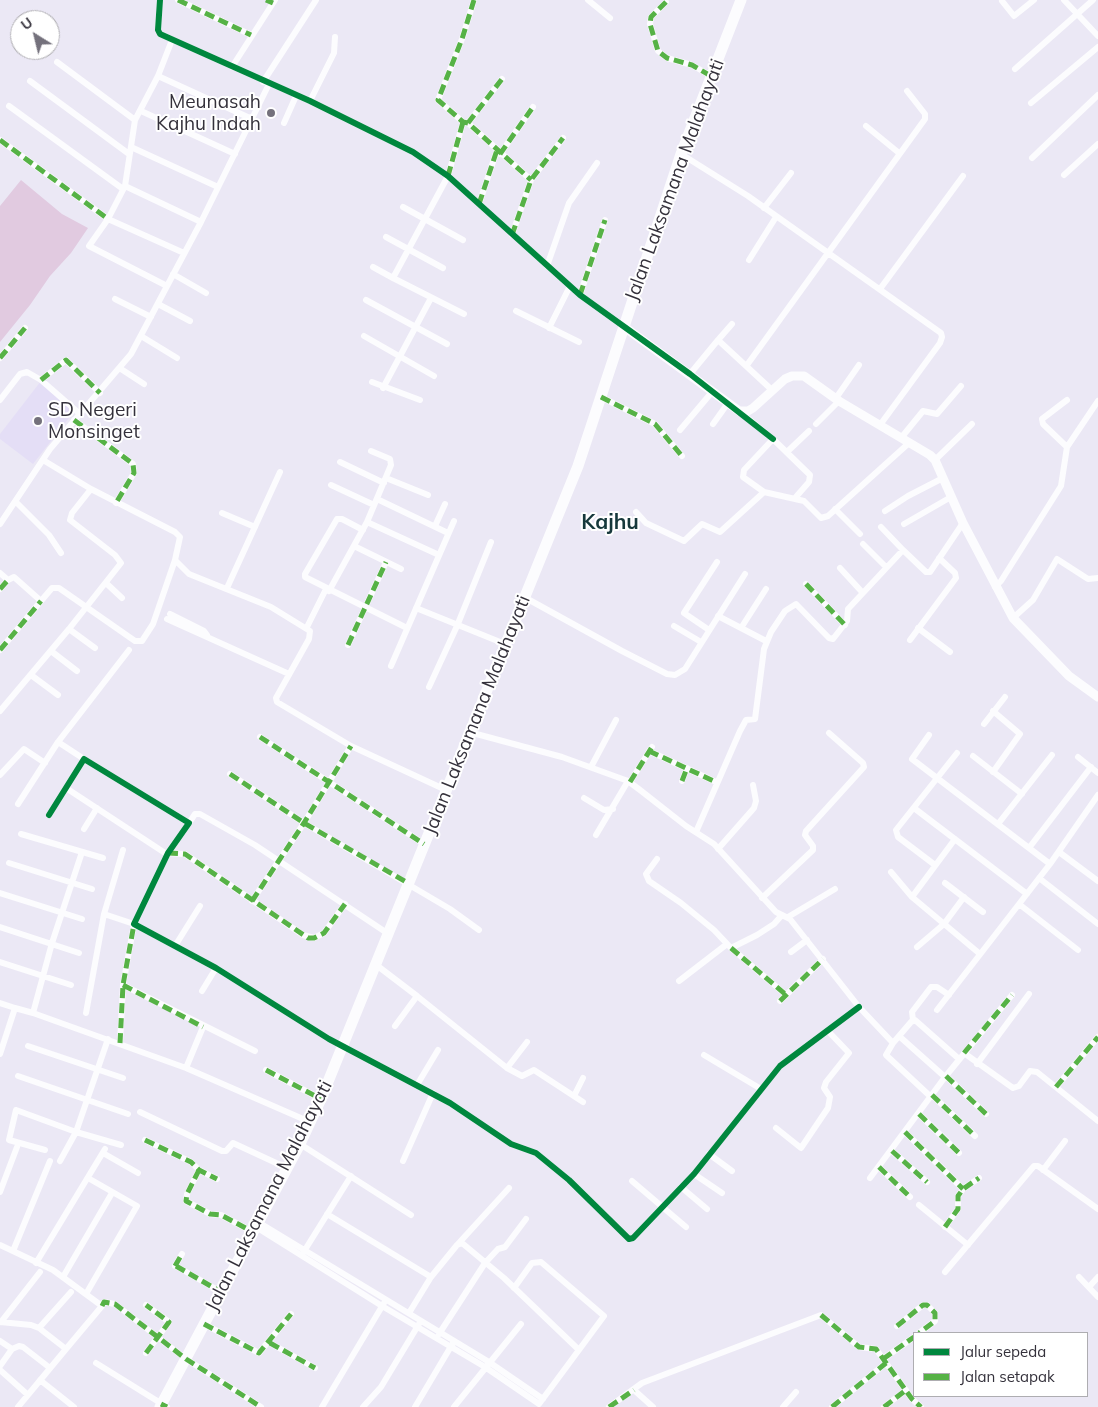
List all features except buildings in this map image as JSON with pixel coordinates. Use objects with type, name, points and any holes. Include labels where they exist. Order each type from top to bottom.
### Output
[{"type":"highway","name":"Jalan Laksamana Malahayati","points":[[163,1406],[204,1324],[300,1144],[321,1098],[578,466],[681,154],[741,0]]},
{"type":"street","points":[[160,0],[158,32],[266,83],[310,101],[413,152],[448,176],[580,295],[690,374],[788,451],[809,472],[811,478],[795,498]]},
{"type":"street","points":[[178,0],[251,35]]},
{"type":"street","points":[[232,67],[274,2],[266,0]]},
{"type":"street","points":[[0,524],[43,460],[74,420],[121,368],[141,336],[235,154],[252,119],[266,83],[316,0]]},
{"type":"street","points":[[474,0],[462,39],[438,97],[440,102],[466,122],[530,180]]},
{"type":"street","points":[[588,0],[610,18]]},
{"type":"street","points":[[1002,1],[1014,16],[1034,0]]},
{"type":"street","points":[[1064,0],[1098,36]]},
{"type":"street","points":[[1015,69],[1093,0]]},
{"type":"street","points":[[666,2],[651,17],[650,24],[658,51],[667,58],[692,65],[711,76]]},
{"type":"street","points":[[310,101],[334,53],[335,37]]},
{"type":"street","points":[[167,286],[89,246],[108,219],[124,188],[135,120],[158,76],[172,40]]},
{"type":"street","points":[[1031,103],[1098,47]]},
{"type":"street","points":[[57,62],[135,120]]},
{"type":"street","points":[[158,76],[252,119]]},
{"type":"street","points":[[393,278],[448,176],[466,122],[502,78]]},
{"type":"street","points":[[30,81],[130,150],[218,187]]},
{"type":"street","points":[[747,365],[925,116],[906,91]]},
{"type":"street","points":[[1032,158],[1098,95]]},
{"type":"street","points":[[284,123],[296,96]]},
{"type":"street","points":[[9,106],[124,188],[201,222]]},
{"type":"street","points":[[479,204],[499,152],[533,107]]},
{"type":"street","points":[[141,111],[235,154]]},
{"type":"street","points":[[866,126],[899,153]]},
{"type":"street","points":[[512,235],[530,180],[563,138]]},
{"type":"street","points":[[0,140],[108,219],[184,253]]},
{"type":"street","points":[[1064,175],[1098,144]]},
{"type":"street","points":[[681,154],[764,208],[941,333],[942,337],[880,425]]},
{"type":"street","points":[[547,266],[569,203],[597,163]]},
{"type":"street","points":[[764,208],[790,173]]},
{"type":"street","points":[[880,289],[962,176]]},
{"type":"street","points":[[403,207],[463,240]]},
{"type":"street","points":[[749,260],[776,217]]},
{"type":"street","points":[[580,295],[605,220]]},
{"type":"street","points":[[386,237],[443,268]]},
{"type":"street","points":[[373,267],[464,314]]},
{"type":"street","points":[[173,274],[206,293]]},
{"type":"street","points":[[549,328],[570,286]]},
{"type":"street","points":[[383,388],[431,298]]},
{"type":"street","points":[[115,300],[151,317]]},
{"type":"street","points":[[366,300],[447,344]]},
{"type":"street","points":[[158,304],[190,321]]},
{"type":"street","points":[[516,311],[579,342]]},
{"type":"street","points":[[690,374],[732,324]]},
{"type":"street","points":[[0,358],[25,328]]},
{"type":"street","points":[[141,336],[177,358]]},
{"type":"street","points":[[364,336],[434,376]]},
{"type":"street","points":[[718,340],[772,390]]},
{"type":"street","points":[[41,380],[66,360],[100,393]]},
{"type":"street","points":[[816,424],[838,400],[859,365]]},
{"type":"street","points":[[121,368],[144,384]]},
{"type":"street","points":[[0,400],[23,372],[27,372],[41,380],[80,414]]},
{"type":"street","points":[[739,411],[748,412],[785,379],[799,375],[804,376],[838,400],[923,450],[935,460],[995,587],[1013,618],[1069,676],[1098,697]]},
{"type":"street","points":[[372,382],[383,388],[420,400]]},
{"type":"street","points":[[900,438],[923,411],[937,414],[961,386]]},
{"type":"street","points":[[680,430],[712,392]]},
{"type":"street","points":[[601,396],[655,424],[682,456]]},
{"type":"street","points":[[1067,400],[1042,418],[1042,421],[1067,447]]},
{"type":"street","points":[[995,587],[1001,581],[1062,483],[1067,447],[1098,401]]},
{"type":"street","points":[[713,424],[728,403]]},
{"type":"street","points":[[74,420],[132,464],[134,473],[116,502]]},
{"type":"street","points":[[935,460],[972,424]]},
{"type":"street","points":[[788,451],[809,431]]},
{"type":"street","points":[[773,439],[742,474],[750,484],[764,492],[804,501],[821,518],[835,509],[909,443]]},
{"type":"street","points":[[307,627],[363,530],[385,480],[391,460],[371,451]]},
{"type":"street","points":[[0,650],[56,586],[135,641],[142,641],[153,624],[176,561],[181,540],[178,534],[91,489],[43,460]]},
{"type":"street","points":[[340,462],[428,495]]},
{"type":"street","points":[[227,588],[280,472]]},
{"type":"street","points":[[885,511],[908,496],[943,478]]},
{"type":"street","points":[[331,485],[435,526],[448,533]]},
{"type":"street","points":[[0,711],[119,568],[119,559],[70,520],[72,513],[91,489]]},
{"type":"street","points":[[636,512],[646,523],[684,541],[704,524],[716,532],[720,532],[764,492]]},
{"type":"street","points":[[904,524],[951,497]]},
{"type":"street","points":[[16,502],[49,535],[62,552]]},
{"type":"street","points":[[435,526],[445,504]]},
{"type":"street","points":[[835,509],[860,534]]},
{"type":"street","points":[[222,514],[255,527]]},
{"type":"street","points":[[363,530],[342,519],[336,521],[304,576],[328,590],[407,628]]},
{"type":"street","points":[[391,666],[454,521]]},
{"type":"street","points":[[366,522],[439,555]]},
{"type":"street","points":[[882,527],[903,550],[928,572],[964,523]]},
{"type":"street","points":[[429,687],[457,626],[491,542]]},
{"type":"street","points":[[863,544],[886,567]]},
{"type":"street","points":[[354,546],[401,569]]},
{"type":"street","points":[[696,832],[716,782],[746,720],[755,719],[766,641],[785,611],[796,604],[831,639],[845,625],[848,610],[862,592],[903,550]]},
{"type":"street","points":[[910,640],[956,578],[955,573],[939,558]]},
{"type":"street","points":[[1013,618],[1038,593],[1057,559],[1088,579],[1098,578]]},
{"type":"street","points":[[176,561],[184,571],[271,607],[307,627],[310,631],[309,639],[276,698],[277,702],[351,746],[446,790]]},
{"type":"street","points":[[348,645],[386,562]]},
{"type":"street","points":[[709,630],[684,613],[717,562]]},
{"type":"street","points":[[840,568],[862,592]]},
{"type":"street","points":[[0,573],[8,580]]},
{"type":"street","points":[[524,597],[622,652],[667,674],[675,674],[684,669],[745,574]]},
{"type":"street","points":[[0,589],[8,580],[14,577],[41,601]]},
{"type":"street","points":[[106,583],[122,598]]},
{"type":"street","points":[[806,584],[845,625]]},
{"type":"street","points":[[741,628],[766,589]]},
{"type":"street","points":[[416,608],[505,644]]},
{"type":"street","points":[[718,616],[766,641]]},
{"type":"street","points":[[168,617],[204,631],[207,635],[289,674]]},
{"type":"street","points":[[674,626],[702,642]]},
{"type":"street","points":[[918,628],[950,652]]},
{"type":"street","points":[[69,630],[95,648]]},
{"type":"street","points":[[18,804],[58,742],[129,650]]},
{"type":"street","points":[[51,651],[77,671]]},
{"type":"street","points":[[31,675],[58,695]]},
{"type":"street","points":[[984,724],[1004,697]]},
{"type":"street","points":[[993,711],[1020,734],[993,772]]},
{"type":"street","points":[[591,767],[616,720]]},
{"type":"street","points":[[469,732],[562,757],[629,782],[718,849],[762,898],[776,912],[785,916],[807,940],[860,1007],[892,1043]]},
{"type":"street","points":[[762,898],[813,850],[813,846],[805,835],[806,831],[864,767],[863,763],[829,733]]},
{"type":"street","points":[[929,735],[912,758],[1050,864]]},
{"type":"street","points":[[260,737],[424,844]]},
{"type":"street","points":[[58,742],[189,823]]},
{"type":"street","points":[[252,901],[304,823],[351,746]]},
{"type":"street","points":[[0,775],[24,749],[45,763]]},
{"type":"street","points":[[596,835],[650,749],[716,782]]},
{"type":"street","points":[[935,865],[896,835],[896,830],[957,753]]},
{"type":"street","points":[[998,824],[1052,755]]},
{"type":"street","points":[[973,756],[1022,794]]},
{"type":"street","points":[[1078,757],[1098,773]]},
{"type":"street","points":[[49,815],[84,759]]},
{"type":"street","points":[[1029,848],[1091,767]]},
{"type":"street","points":[[682,781],[687,768]]},
{"type":"street","points":[[230,774],[304,823],[408,883],[479,930]]},
{"type":"street","points":[[718,849],[754,808],[756,801],[753,785]]},
{"type":"street","points":[[66,788],[168,853],[184,854],[303,936],[314,938],[324,932],[345,904]]},
{"type":"street","points":[[937,1010],[1059,852],[1098,795]]},
{"type":"street","points":[[584,798],[604,810],[613,809]]},
{"type":"street","points":[[84,829],[97,808]]},
{"type":"street","points":[[914,808],[1027,894]]},
{"type":"street","points":[[120,1043],[123,985],[134,924],[168,853],[195,814],[200,814],[279,860],[387,933]]},
{"type":"street","points":[[21,834],[103,858]]},
{"type":"street","points":[[912,897],[955,839]]},
{"type":"street","points":[[86,1013],[104,914],[123,850]]},
{"type":"street","points":[[33,1013],[52,943],[82,852]]},
{"type":"street","points":[[1059,852],[1098,881]]},
{"type":"street","points":[[657,859],[646,874],[649,881],[688,908],[785,994]]},
{"type":"street","points":[[9,863],[92,889]]},
{"type":"street","points":[[891,872],[912,897],[980,954]]},
{"type":"street","points":[[1039,878],[1098,924]]},
{"type":"street","points":[[945,883],[983,912]]},
{"type":"street","points":[[679,981],[729,946],[757,936],[785,916],[835,889]]},
{"type":"street","points":[[0,894],[82,919]]},
{"type":"street","points":[[917,947],[944,924],[964,898]]},
{"type":"street","points":[[1019,904],[1078,950]]},
{"type":"street","points":[[175,946],[200,906]]},
{"type":"street","points":[[104,914],[134,924],[216,968],[290,1017],[433,1093],[511,1144],[536,1153],[569,1180],[628,1238],[633,1238],[694,1174],[780,1066],[860,1007]]},
{"type":"street","points":[[0,927],[79,953]]},
{"type":"street","points":[[791,952],[807,940]]},
{"type":"street","points":[[780,1001],[822,959]]},
{"type":"street","points":[[0,962],[71,985]]},
{"type":"street","points":[[375,964],[507,1068],[522,1076],[534,1070],[583,1102]]},
{"type":"street","points":[[202,992],[216,968]]},
{"type":"street","points":[[123,985],[203,1027],[255,1051]]},
{"type":"street","points":[[949,995],[936,987],[932,987],[912,1012],[913,1020],[892,1043],[886,1055],[975,1136]]},
{"type":"street","points":[[870,1178],[959,1059],[1012,994]]},
{"type":"street","points":[[977,1064],[1029,994]]},
{"type":"street","points":[[395,1026],[418,996]]},
{"type":"street","points":[[0,1003],[120,1043],[186,1068],[310,1122]]},
{"type":"street","points":[[0,1054],[3,1033],[15,1008]]},
{"type":"street","points":[[913,1020],[919,1022],[959,1059]]},
{"type":"street","points":[[186,1068],[203,1027]]},
{"type":"street","points":[[776,1128],[801,1148],[828,1108],[830,1097],[824,1088],[826,1082],[849,1053],[828,1031]]},
{"type":"street","points":[[899,1036],[946,1076],[986,1114]]},
{"type":"street","points":[[1056,1087],[1098,1037]]},
{"type":"street","points":[[60,1161],[76,1132],[96,1069],[108,1039]]},
{"type":"street","points":[[507,1068],[527,1042]]},
{"type":"street","points":[[28,1046],[123,1078]]},
{"type":"street","points":[[418,1085],[438,1050]]},
{"type":"street","points":[[964,1053],[1013,1088],[1019,1086],[1030,1072],[1034,1071],[1098,1121]]},
{"type":"street","points":[[704,1055],[761,1089]]},
{"type":"street","points":[[266,1070],[321,1098]]},
{"type":"street","points":[[18,1076],[86,1102],[128,1114]]},
{"type":"street","points":[[574,1096],[583,1078]]},
{"type":"street","points":[[403,1161],[433,1093]]},
{"type":"street","points":[[45,1150],[8,1140],[16,1110],[121,1146]]},
{"type":"street","points":[[140,1112],[222,1151],[226,1151],[233,1143],[287,1168]]},
{"type":"street","points":[[918,1114],[959,1153]]},
{"type":"street","points":[[905,1132],[963,1189]]},
{"type":"street","points":[[145,1140],[191,1162],[199,1170],[217,1179]]},
{"type":"street","points":[[1043,1170],[1065,1141]]},
{"type":"street","points":[[300,1144],[410,1216]]},
{"type":"street","points":[[0,1192],[17,1147]]},
{"type":"street","points":[[36,1263],[104,1151],[138,1173]]},
{"type":"street","points":[[892,1151],[927,1182]]},
{"type":"street","points":[[709,1154],[732,1170]]},
{"type":"street","points":[[13,1251],[50,1161]]},
{"type":"street","points":[[944,1272],[1034,1166],[1043,1170],[1098,1209]]},
{"type":"street","points":[[879,1167],[910,1197]]},
{"type":"street","points":[[199,1170],[185,1198],[188,1203],[210,1214],[221,1215],[256,1227],[303,1253],[544,1399],[602,1320],[602,1314],[541,1262],[532,1263],[514,1288]]},
{"type":"street","points":[[694,1174],[722,1193]]},
{"type":"street","points":[[303,1253],[351,1176]]},
{"type":"street","points":[[86,1294],[137,1206],[88,1178]]},
{"type":"street","points":[[945,1227],[958,1209],[958,1196],[963,1189],[980,1178]]},
{"type":"street","points":[[632,1181],[686,1227]]},
{"type":"street","points":[[681,1187],[707,1209]]},
{"type":"street","points":[[409,1314],[431,1277],[509,1188]]},
{"type":"street","points":[[63,1277],[112,1193]]},
{"type":"street","points":[[919,1205],[968,1245]]},
{"type":"street","points":[[327,1214],[431,1277]]},
{"type":"street","points":[[438,1335],[485,1263],[498,1249],[505,1247],[526,1219]]},
{"type":"street","points":[[458,1244],[464,1244],[514,1288],[579,1350]]},
{"type":"street","points":[[0,1245],[63,1277],[102,1306]]},
{"type":"street","points":[[182,1254],[175,1266],[221,1292]]},
{"type":"street","points":[[0,1322],[40,1272]]},
{"type":"street","points":[[1079,1277],[1098,1297]]},
{"type":"street","points":[[1089,1287],[1098,1277]]},
{"type":"street","points":[[40,1328],[71,1292]]},
{"type":"street","points":[[18,1407],[104,1302],[116,1304],[186,1359],[261,1407]]},
{"type":"street","points":[[384,1303],[409,1314],[419,1324]]},
{"type":"street","points":[[322,1407],[384,1303]]},
{"type":"street","points":[[146,1305],[169,1322],[146,1353]]},
{"type":"street","points":[[897,1326],[923,1305],[927,1305],[935,1314],[935,1320],[920,1332]]},
{"type":"street","points":[[204,1324],[258,1353],[263,1351],[270,1343],[291,1314]]},
{"type":"street","points":[[609,1407],[645,1382],[821,1315],[857,1346],[875,1349],[921,1407]]},
{"type":"street","points":[[0,1322],[31,1325],[40,1328],[66,1349]]},
{"type":"street","points":[[363,1407],[381,1387],[419,1324]]},
{"type":"street","points":[[454,1407],[521,1324]]},
{"type":"street","points":[[832,1407],[913,1338]]},
{"type":"street","points":[[0,1340],[12,1349]]},
{"type":"street","points":[[270,1343],[315,1368]]},
{"type":"street","points":[[415,1407],[453,1344]]},
{"type":"street","points":[[0,1366],[12,1349],[19,1346],[50,1368]]},
{"type":"street","points":[[96,1363],[163,1406]]},
{"type":"street","points":[[0,1370],[28,1395]]},
{"type":"street","points":[[40,1380],[74,1407]]},
{"type":"street","points":[[634,1390],[653,1407]]},
{"type":"street","points":[[884,1407],[906,1390]]},
{"type":"street","points":[[783,1407],[796,1392]]},
{"type":"shaded area","points":[[21,180],[62,214],[88,228],[71,253],[50,276],[30,305],[0,342],[0,206]]},
{"type":"shaded area","name":"SD Negeri Monsinget","points":[[41,381],[76,409],[33,464],[0,439],[0,434]]},
{"type":"marked path","points":[[178,0],[251,35]]},
{"type":"marked path","points":[[266,0],[273,3]]},
{"type":"marked path","points":[[474,0],[462,39],[438,100],[463,122],[468,123],[531,180]]},
{"type":"marked path","points":[[666,2],[651,17],[650,24],[658,51],[667,58],[692,65],[711,76]]},
{"type":"marked path","points":[[468,123],[502,79]]},
{"type":"marked path","points":[[500,154],[533,107]]},
{"type":"marked path","points":[[448,176],[463,122]]},
{"type":"marked path","points":[[512,235],[531,180],[563,138]]},
{"type":"marked path","points":[[0,140],[108,219]]},
{"type":"marked path","points":[[479,204],[497,150]]},
{"type":"marked path","points":[[580,295],[605,220]]},
{"type":"marked path","points":[[0,358],[25,328]]},
{"type":"marked path","points":[[41,380],[66,360],[100,393]]},
{"type":"marked path","points":[[601,397],[655,424],[682,456]]},
{"type":"marked path","points":[[74,420],[133,464],[134,473],[116,503]]},
{"type":"marked path","points":[[348,645],[386,562]]},
{"type":"marked path","points":[[0,589],[8,580]]},
{"type":"marked path","points":[[806,584],[845,625]]},
{"type":"marked path","points":[[0,650],[41,601]]},
{"type":"marked path","points":[[260,737],[424,844]]},
{"type":"marked path","points":[[252,901],[304,823],[351,746]]},
{"type":"marked path","points":[[630,782],[652,747]]},
{"type":"marked path","points":[[649,751],[716,782]]},
{"type":"marked path","points":[[682,781],[687,768]]},
{"type":"marked path","points":[[230,774],[304,823],[408,883]]},
{"type":"marked path","points":[[168,853],[185,854],[308,938],[314,938],[324,933],[345,904]]},
{"type":"marked path","points":[[120,1043],[123,985],[134,924]]},
{"type":"marked path","points":[[731,948],[785,994]]},
{"type":"marked path","points":[[780,1001],[823,959]]},
{"type":"marked path","points":[[123,985],[203,1027]]},
{"type":"marked path","points":[[964,1053],[1012,995]]},
{"type":"marked path","points":[[1056,1087],[1098,1037]]},
{"type":"marked path","points":[[266,1070],[321,1099]]},
{"type":"marked path","points":[[946,1076],[986,1114]]},
{"type":"marked path","points":[[932,1095],[975,1136]]},
{"type":"marked path","points":[[919,1114],[959,1153]]},
{"type":"marked path","points":[[905,1132],[963,1189]]},
{"type":"marked path","points":[[145,1140],[191,1162],[199,1170],[217,1179]]},
{"type":"marked path","points":[[892,1151],[927,1182]]},
{"type":"marked path","points":[[879,1167],[910,1197]]},
{"type":"marked path","points":[[199,1170],[187,1194],[186,1201],[210,1214],[221,1215],[253,1232]]},
{"type":"marked path","points":[[945,1227],[958,1209],[958,1196],[963,1189],[979,1178]]},
{"type":"marked path","points":[[175,1266],[182,1254]]},
{"type":"marked path","points":[[176,1266],[221,1292]]},
{"type":"marked path","points":[[102,1306],[104,1302],[115,1304],[186,1359],[261,1407]]},
{"type":"marked path","points":[[146,1305],[169,1322],[146,1353]]},
{"type":"marked path","points":[[897,1326],[923,1305],[927,1305],[935,1313],[935,1321],[920,1332]]},
{"type":"marked path","points":[[204,1324],[259,1353],[291,1314]]},
{"type":"marked path","points":[[821,1315],[859,1347],[876,1349],[912,1399],[921,1407]]},
{"type":"marked path","points":[[883,1359],[913,1338]]},
{"type":"marked path","points":[[270,1343],[315,1368]]},
{"type":"marked path","points":[[832,1407],[886,1363]]},
{"type":"marked path","points":[[609,1407],[634,1390]]},
{"type":"marked path","points":[[884,1407],[906,1390]]},
{"type":"marked path","points":[[161,1404],[167,1407]]},
{"type":"cycle path","points":[[160,0],[158,30],[160,34],[310,101],[413,152],[448,176],[580,295],[690,374],[773,439]]},
{"type":"cycle path","points":[[49,815],[84,759],[189,823],[168,853],[134,924],[216,968],[329,1039],[450,1103],[511,1144],[536,1153],[569,1180],[629,1239],[633,1238],[694,1174],[780,1066],[859,1007]]},
{"type":"place","name":"Meunasah Kajhu Indah","points":[[271,113]]},
{"type":"place","name":"SD Negeri Monsinget","points":[[38,421]]},
{"type":"district","name":"Kajhu","points":[[610,523]]}]
